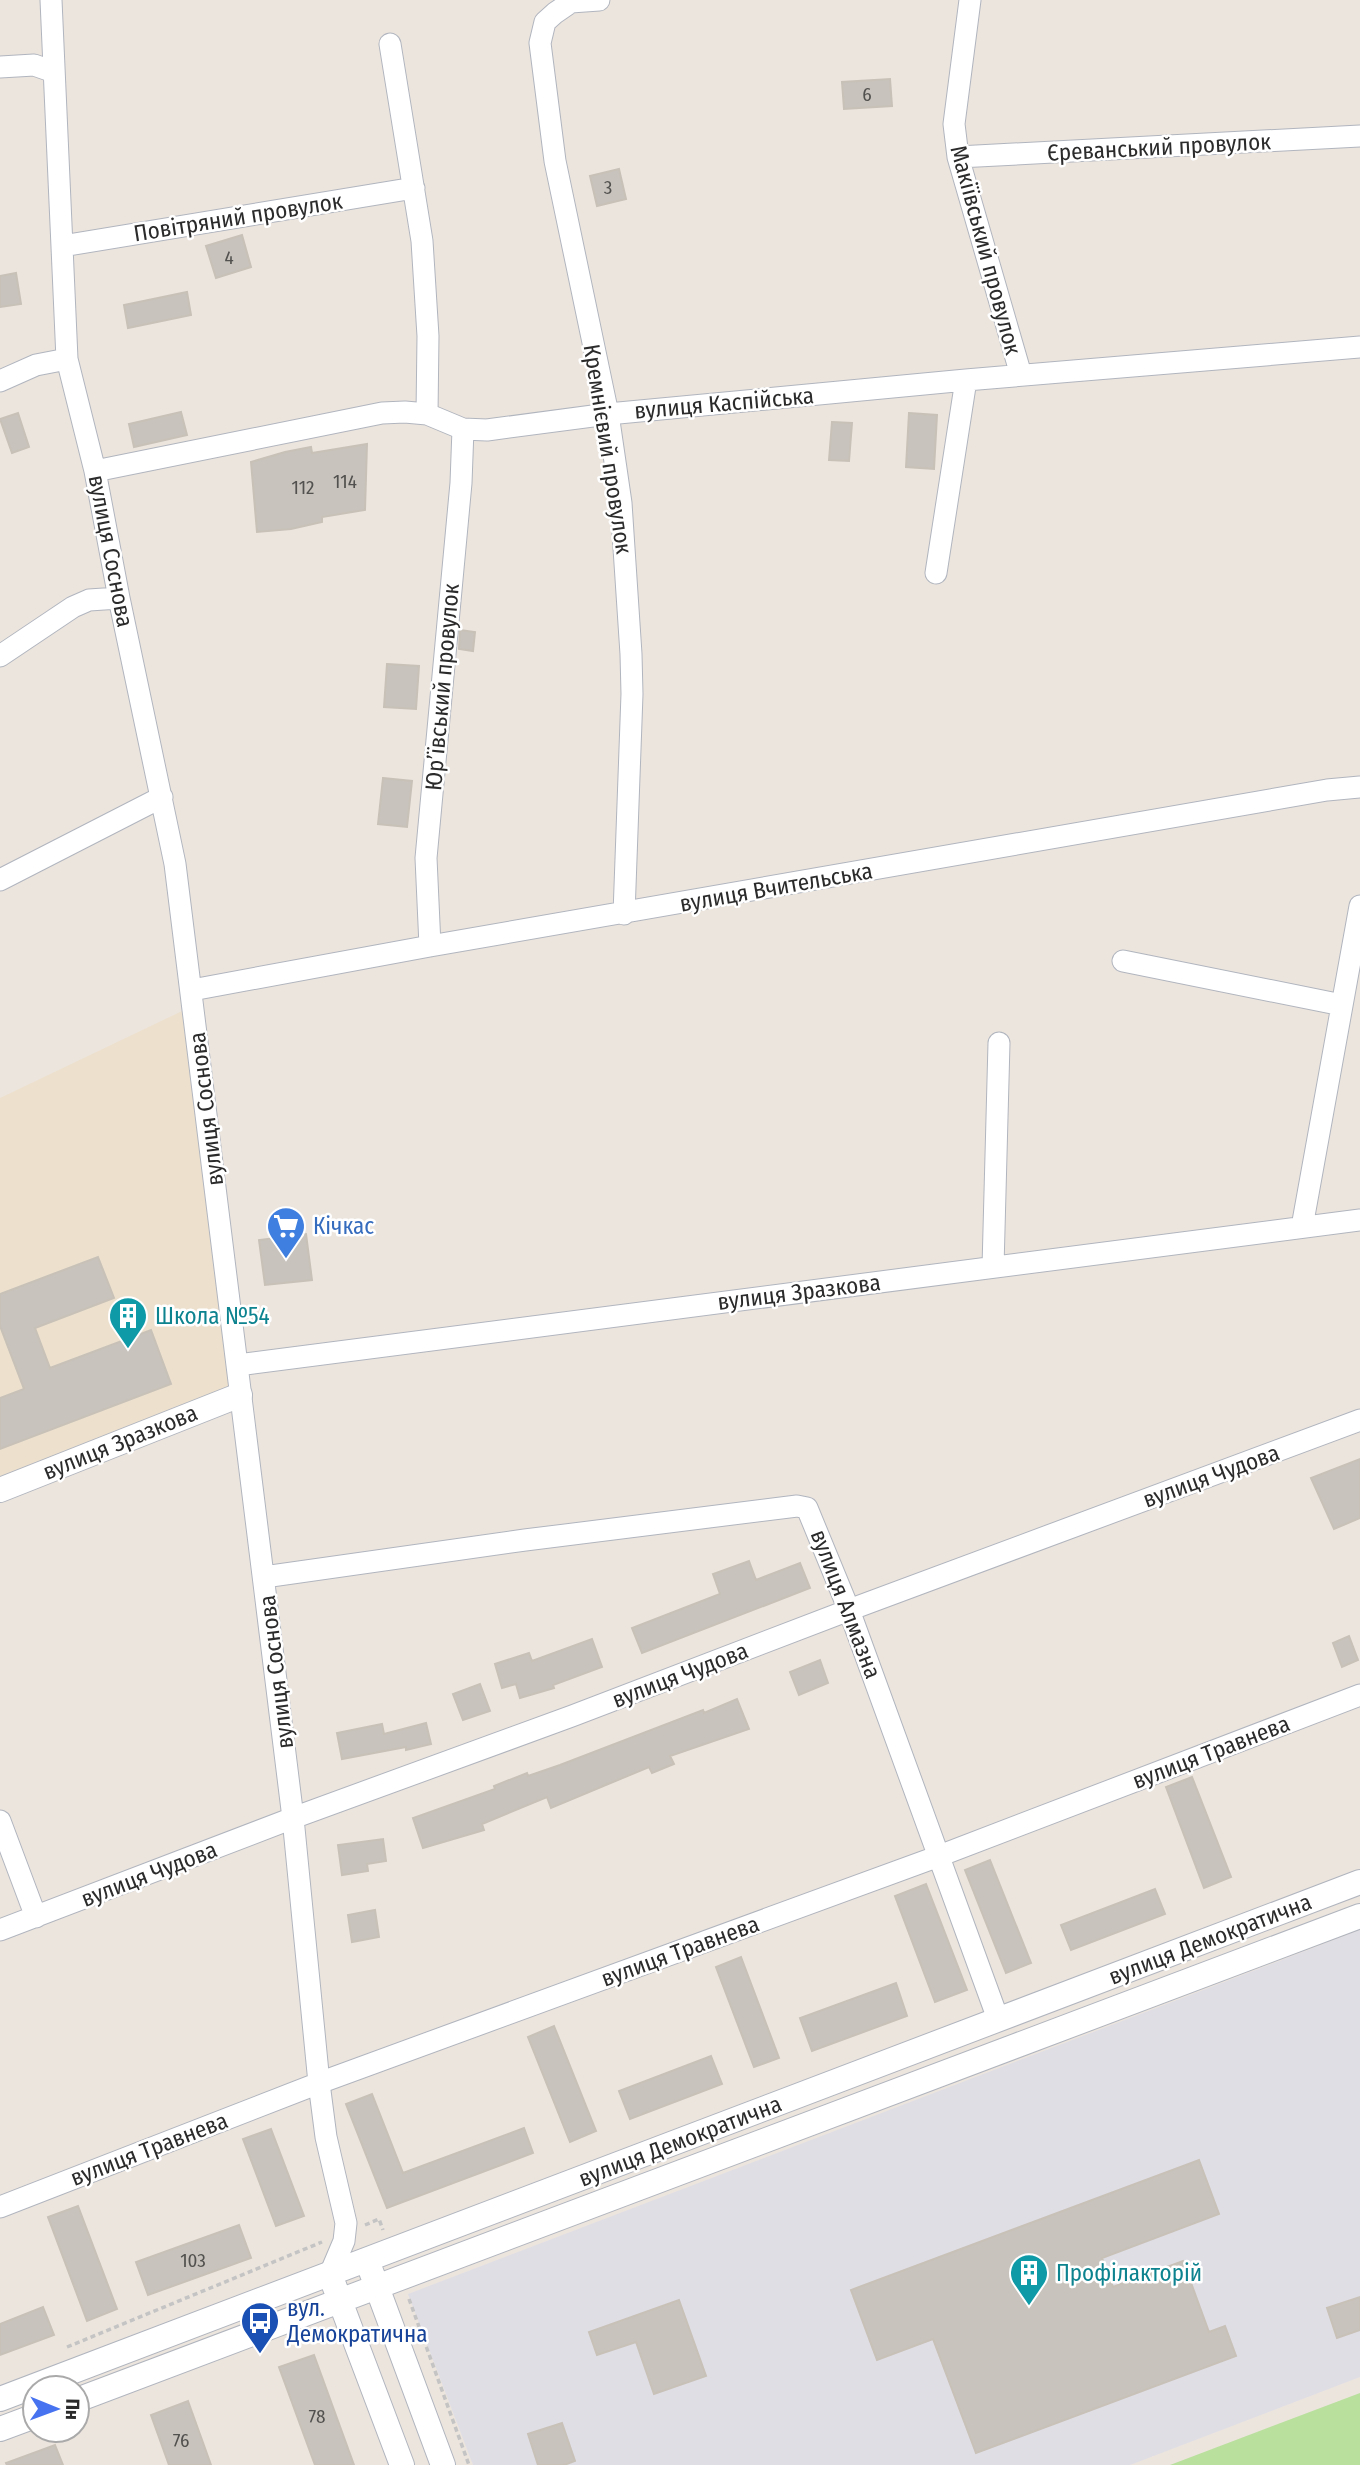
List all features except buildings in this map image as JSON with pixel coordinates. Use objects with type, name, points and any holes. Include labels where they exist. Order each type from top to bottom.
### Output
[{"type":"street","name":"вулиця Соснова","points":[[51,0],[67,359],[95,471],[175,863],[293,1818],[318,2083],[326,2137],[347,2229],[367,2260]]},
{"type":"street","points":[[571,1],[599,0]]},
{"type":"street","name":"Макіївський провулок","points":[[970,0],[954,124],[958,157],[1021,375]]},
{"type":"street","name":"Кремнієвий провулок","points":[[571,1],[545,22],[540,43],[555,161],[608,414],[621,503],[631,654],[624,914]]},
{"type":"street","points":[[390,44],[427,283],[427,414]]},
{"type":"street","points":[[0,66],[34,65],[54,72]]},
{"type":"street","name":"Єреванський провулок","points":[[958,157],[1360,136]]},
{"type":"street","name":"Повітряний провулок","points":[[62,246],[414,188]]},
{"type":"street","name":"вулиця Каспійська","points":[[95,471],[382,413],[427,414],[463,429],[486,430],[608,414],[966,380],[1360,347]]},
{"type":"street","points":[[0,381],[36,365],[67,359]]},
{"type":"street","points":[[936,573],[966,380]]},
{"type":"street","name":"Юр’ївський провулок","points":[[430,946],[426,858],[461,483],[463,429]]},
{"type":"street","points":[[0,656],[73,607],[89,600],[119,598]]},
{"type":"street","name":"вулиця Вчительська","points":[[192,990],[1327,790],[1360,787]]},
{"type":"street","points":[[0,880],[162,797]]},
{"type":"street","points":[[1302,1227],[1360,906]]},
{"type":"street","points":[[1123,961],[1342,1005]]},
{"type":"street","points":[[993,1267],[999,1043]]},
{"type":"street","name":"вулиця Зразкова","points":[[238,1365],[1360,1220]]},
{"type":"street","name":"вулиця Зразкова","points":[[0,1490],[240,1395]]},
{"type":"street","name":"вулиця Чудова","points":[[0,1930],[1360,1420]]},
{"type":"street","name":"вулиця Алмазна","points":[[264,1577],[524,1540],[804,1506],[810,1511],[849,1610],[998,2019]]},
{"type":"street","name":"вулиця Травнева","points":[[0,2207],[318,2083],[939,1856],[1360,1695]]},
{"type":"street","points":[[0,1821],[36,1917]]},
{"type":"street","name":"вулиця Демократична","points":[[0,2399],[1360,1882]]},
{"type":"street","name":"вулиця Демократична","points":[[91,2395],[1360,1916]]},
{"type":"street","points":[[347,2229],[330,2274],[402,2465]]},
{"type":"street","points":[[367,2260],[443,2465]]},
{"type":"street","points":[[0,2429],[21,2421]]},
{"type":"path","points":[[64,2348],[347,2229],[379,2219],[391,2251]]},
{"type":"path","points":[[401,2277],[469,2465]]},
{"type":"shaded area","points":[[182,1011],[230,1389],[0,1480],[0,1098]]},
{"type":"shaded area","points":[[1360,1930],[1360,2377],[1130,2465],[473,2465],[408,2294]]},
{"type":"green space","points":[[1360,2393],[1360,2465],[1170,2465]]},
{"type":"place","name":"Кічкас","points":[[286,1260]]},
{"type":"place","name":"Школа №54","points":[[128,1350]]},
{"type":"place","name":"Профілакторій","points":[[1029,2307]]},
{"type":"place","name":"вул. Демократична","points":[[260,2355]]}]
